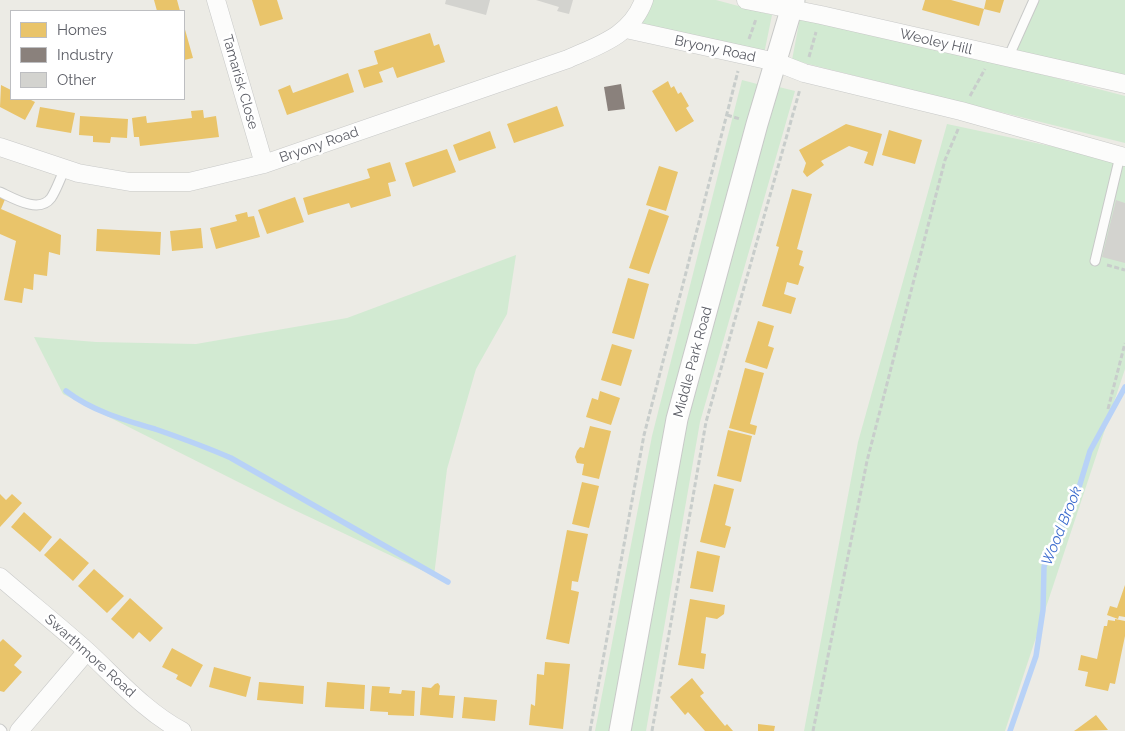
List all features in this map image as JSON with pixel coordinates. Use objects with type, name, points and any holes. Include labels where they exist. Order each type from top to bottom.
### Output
[{"type":"street","name":"Tamarisk Close","points":[[216,0],[264,164]]},
{"type":"street","name":"Bryony Road","points":[[0,147],[78,173],[130,182],[189,182],[264,164],[568,59],[610,41],[626,29],[644,0]]},
{"type":"street","name":"Weoley Hill","points":[[754,2],[793,4],[821,15],[1125,84]]},
{"type":"street","name":"Middle Park Road","points":[[620,731],[677,419],[757,124],[793,4]]},
{"type":"street","name":"Bryony Road","points":[[626,29],[776,62]]},
{"type":"street","points":[[776,62],[804,72],[962,112],[1123,157]]},
{"type":"street","name":"Swarthmore Road","points":[[0,577],[87,651],[143,704],[182,731]]},
{"type":"street","points":[[19,731],[87,651]]},
{"type":"lane","points":[[1000,56],[1034,0]]},
{"type":"lane","points":[[1095,261],[1123,157]]},
{"type":"lane","points":[[0,192],[26,203],[38,205],[44,203],[50,198],[64,169]]},
{"type":"path","points":[[590,731],[644,435],[743,56],[754,2]]},
{"type":"path","points":[[652,731],[706,422],[821,15]]},
{"type":"path","points":[[813,731],[867,461],[944,160],[959,127],[962,112],[1000,56]]},
{"type":"path","points":[[1095,261],[1125,270]]},
{"type":"path","points":[[1108,409],[1125,343]]},
{"type":"green space","points":[[650,0],[716,0],[772,15],[764,54],[641,26]]},
{"type":"green space","points":[[1029,0],[1125,0],[1125,76],[1007,49]]},
{"type":"green space","points":[[800,18],[991,61],[1125,96],[1125,143],[792,60]]},
{"type":"green space","points":[[742,80],[761,85],[615,731],[595,731],[652,436]]},
{"type":"green space","points":[[775,86],[795,91],[700,422],[646,731],[631,731],[683,428]]},
{"type":"green space","points":[[947,124],[1125,162],[1125,369],[1005,731],[804,731],[858,442]]},
{"type":"green space","points":[[516,255],[507,314],[476,369],[447,469],[434,576],[288,507],[63,394],[34,337],[96,342],[196,344],[347,318]]},
{"type":"building: Homes","points":[[154,0],[177,0],[180,10],[157,10]]},
{"type":"building: Homes","points":[[252,0],[277,0],[283,19],[260,26]]},
{"type":"building: Homes","points":[[925,0],[951,0],[984,9],[979,26],[922,10]]},
{"type":"building: Homes","points":[[986,0],[1004,0],[1000,13],[984,9]]},
{"type":"building: Homes","points":[[185,30],[193,58],[185,60]]},
{"type":"building: Homes","points":[[430,33],[434,46],[439,44],[445,62],[397,78],[393,67],[379,72],[383,82],[364,88],[358,70],[378,64],[374,51]]},
{"type":"building: Homes","points":[[348,73],[354,92],[287,115],[278,90],[290,85],[293,93]]},
{"type":"building: Homes","points":[[668,81],[671,88],[674,86],[678,94],[681,92],[689,106],[686,108],[694,121],[676,132],[652,91]]},
{"type":"building: Homes","points":[[1,85],[10,90],[10,100],[31,100],[35,102],[25,120],[0,107]]},
{"type":"building: Homes","points":[[557,106],[564,126],[514,143],[507,124]]},
{"type":"building: Homes","points":[[40,107],[75,113],[71,133],[36,127]]},
{"type":"building: Homes","points":[[203,110],[204,118],[216,116],[219,137],[140,146],[139,137],[134,137],[132,118],[146,116],[147,123],[192,118],[191,111]]},
{"type":"building: Homes","points":[[80,116],[128,119],[127,138],[111,137],[110,143],[93,142],[93,136],[79,135]]},
{"type":"building: Homes","points":[[846,124],[882,134],[873,166],[864,163],[868,152],[849,146],[821,161],[824,165],[807,177],[803,172],[806,163],[799,150]]},
{"type":"building: Homes","points":[[889,130],[922,140],[915,164],[882,155]]},
{"type":"building: Homes","points":[[490,131],[496,148],[459,161],[453,145]]},
{"type":"building: Homes","points":[[447,149],[456,172],[413,187],[405,163]]},
{"type":"building: Homes","points":[[390,162],[396,181],[388,183],[391,196],[351,208],[349,203],[308,215],[303,198],[370,178],[367,169]]},
{"type":"building: Homes","points":[[659,166],[678,172],[666,211],[646,205]]},
{"type":"building: Homes","points":[[792,189],[812,194],[797,249],[803,251],[799,265],[804,267],[798,285],[787,282],[784,294],[796,298],[791,314],[762,306],[779,247],[776,246]]},
{"type":"building: Homes","points":[[0,195],[6,197],[1,209],[61,235],[60,255],[49,252],[47,276],[34,274],[33,290],[24,288],[22,303],[4,300],[16,241],[0,234]]},
{"type":"building: Homes","points":[[295,197],[304,222],[267,234],[258,210]]},
{"type":"building: Homes","points":[[649,209],[669,216],[649,274],[629,268]]},
{"type":"building: Homes","points":[[247,212],[248,217],[254,216],[260,237],[216,249],[210,228],[237,221],[235,215]]},
{"type":"building: Homes","points":[[201,228],[203,248],[172,251],[170,231]]},
{"type":"building: Homes","points":[[97,229],[161,232],[160,255],[96,251]]},
{"type":"building: Homes","points":[[628,278],[649,284],[634,339],[612,333]]},
{"type":"building: Homes","points":[[758,321],[774,326],[768,346],[774,348],[767,369],[745,362]]},
{"type":"building: Homes","points":[[612,344],[632,350],[621,386],[601,380]]},
{"type":"building: Homes","points":[[745,368],[764,373],[750,424],[757,426],[755,435],[729,428]]},
{"type":"building: Homes","points":[[600,391],[620,398],[611,425],[586,417],[592,398],[598,400]]},
{"type":"building: Homes","points":[[590,426],[611,431],[599,479],[582,475],[584,464],[577,463],[575,457],[580,447],[584,448]]},
{"type":"building: Homes","points":[[728,430],[752,436],[741,482],[717,476]]},
{"type":"building: Homes","points":[[582,482],[599,486],[589,528],[572,524]]},
{"type":"building: Homes","points":[[714,484],[734,489],[725,525],[731,527],[725,548],[700,542]]},
{"type":"building: Homes","points":[[0,494],[6,500],[12,494],[22,503],[0,527]]},
{"type":"building: Homes","points":[[24,512],[52,537],[40,552],[11,527]]},
{"type":"building: Homes","points":[[567,530],[588,534],[578,582],[572,581],[571,590],[579,592],[569,644],[546,639]]},
{"type":"building: Homes","points":[[60,538],[89,563],[73,581],[44,555]]},
{"type":"building: Homes","points":[[697,551],[720,556],[713,592],[690,588]]},
{"type":"building: Homes","points":[[94,569],[124,596],[107,613],[78,586]]},
{"type":"building: Homes","points":[[1125,585],[1125,617],[1119,616],[1118,619],[1107,615],[1110,606],[1117,608]]},
{"type":"building: Homes","points":[[130,598],[163,628],[150,642],[139,632],[133,639],[111,619]]},
{"type":"building: Homes","points":[[690,599],[725,605],[724,614],[717,619],[706,617],[701,653],[706,654],[704,669],[678,665]]},
{"type":"building: Homes","points":[[1115,619],[1125,621],[1125,636],[1115,684],[1110,683],[1108,691],[1085,686],[1088,672],[1078,670],[1081,655],[1097,659],[1104,626],[1107,626],[1108,620],[1115,621]]},
{"type":"building: Homes","points":[[3,639],[22,656],[14,665],[22,672],[4,692],[0,691],[0,642]]},
{"type":"building: Homes","points":[[172,648],[203,665],[191,687],[176,679],[178,675],[162,667]]},
{"type":"building: Homes","points":[[545,662],[570,664],[563,729],[529,725],[531,704],[535,706],[537,674],[544,675]]},
{"type":"building: Homes","points":[[214,667],[251,677],[246,697],[209,687]]},
{"type":"building: Homes","points":[[692,678],[704,693],[700,696],[725,726],[727,724],[733,731],[705,731],[688,712],[685,715],[670,697]]},
{"type":"building: Homes","points":[[259,682],[304,686],[303,704],[257,700]]},
{"type":"building: Homes","points":[[327,682],[365,685],[364,709],[325,707]]},
{"type":"building: Homes","points":[[438,683],[440,686],[439,695],[455,696],[453,718],[420,715],[422,687],[431,688]]},
{"type":"building: Homes","points":[[372,686],[390,687],[389,693],[401,694],[402,690],[415,691],[414,716],[388,715],[388,712],[370,711]]},
{"type":"building: Homes","points":[[464,697],[497,700],[495,721],[462,718]]},
{"type":"building: Homes","points":[[1096,715],[1108,730],[1074,731],[1077,729]]},
{"type":"building: Homes","points":[[758,724],[775,726],[774,731],[758,731]]},
{"type":"building: Industry","points":[[621,84],[625,109],[608,111],[604,87]]},
{"type":"building: Other","points":[[446,0],[490,0],[486,15],[445,4]]},
{"type":"building: Other","points":[[536,0],[573,0],[569,14],[557,11],[559,7]]},
{"type":"building: Other","points":[[1116,200],[1125,203],[1125,263],[1102,257]]},
{"type":"waterway","name":"Wood Brook","points":[[1010,731],[1036,656],[1043,610],[1044,567],[1048,553],[1074,504],[1090,451],[1125,387]]},
{"type":"waterway","points":[[66,391],[87,404],[109,414],[203,446],[231,458],[448,582]]}]
